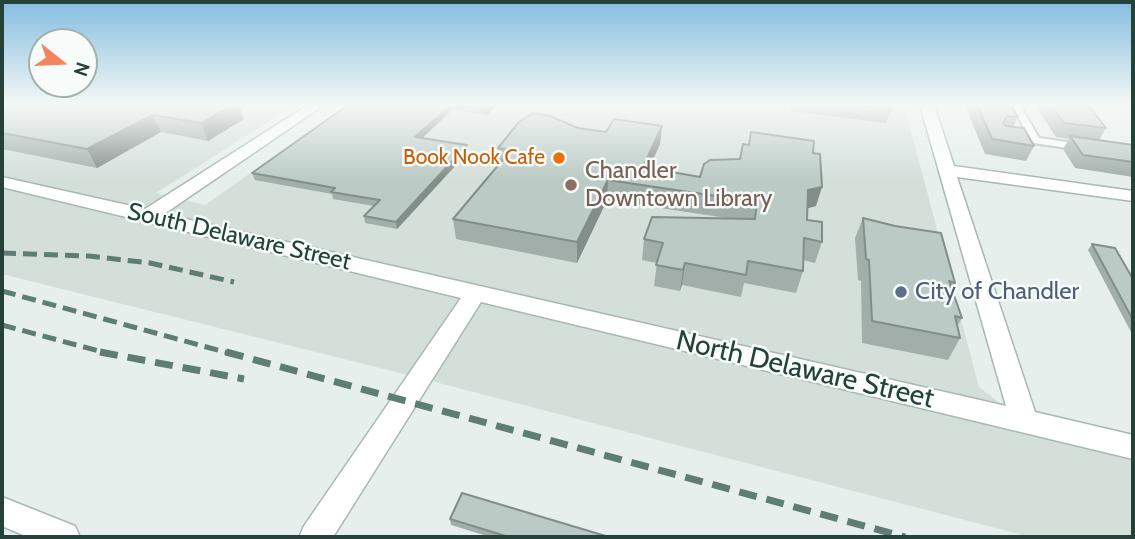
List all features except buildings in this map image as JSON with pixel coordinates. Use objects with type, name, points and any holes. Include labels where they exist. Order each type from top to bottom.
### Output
[{"type":"street","points":[[148,216],[279,130]]},
{"type":"street","points":[[935,130],[1024,422]]},
{"type":"street","points":[[947,170],[1133,196]]},
{"type":"street","name":"South Delaware Street","points":[[2,182],[476,293]]},
{"type":"street","points":[[315,537],[476,293]]},
{"type":"street","name":"North Delaware Street","points":[[476,293],[1133,447]]},
{"type":"street","points":[[2,512],[64,537]]},
{"type":"lane","points":[[1030,130],[1036,141]]},
{"type":"lane","points":[[1002,136],[1092,148]]},
{"type":"shaded area","points":[[2,130],[255,130],[156,193],[205,205],[311,130],[911,130],[979,387],[1024,422],[1133,447],[1133,537],[1030,537],[420,378],[2,274]]},
{"type":"railway","points":[[2,253],[89,256],[150,263],[234,282]]},
{"type":"railway","points":[[2,291],[232,354]]},
{"type":"railway","points":[[2,325],[108,354]]},
{"type":"railway","points":[[100,352],[108,354]]},
{"type":"railway","points":[[226,352],[905,537]]},
{"type":"railway","points":[[108,354],[244,379]]},
{"type":"place","name":"Book Nook Cafe","points":[[559,158]]},
{"type":"place","name":"Chandler Downtown Library","points":[[571,185]]},
{"type":"place","name":"City of Chandler","points":[[901,292]]}]
